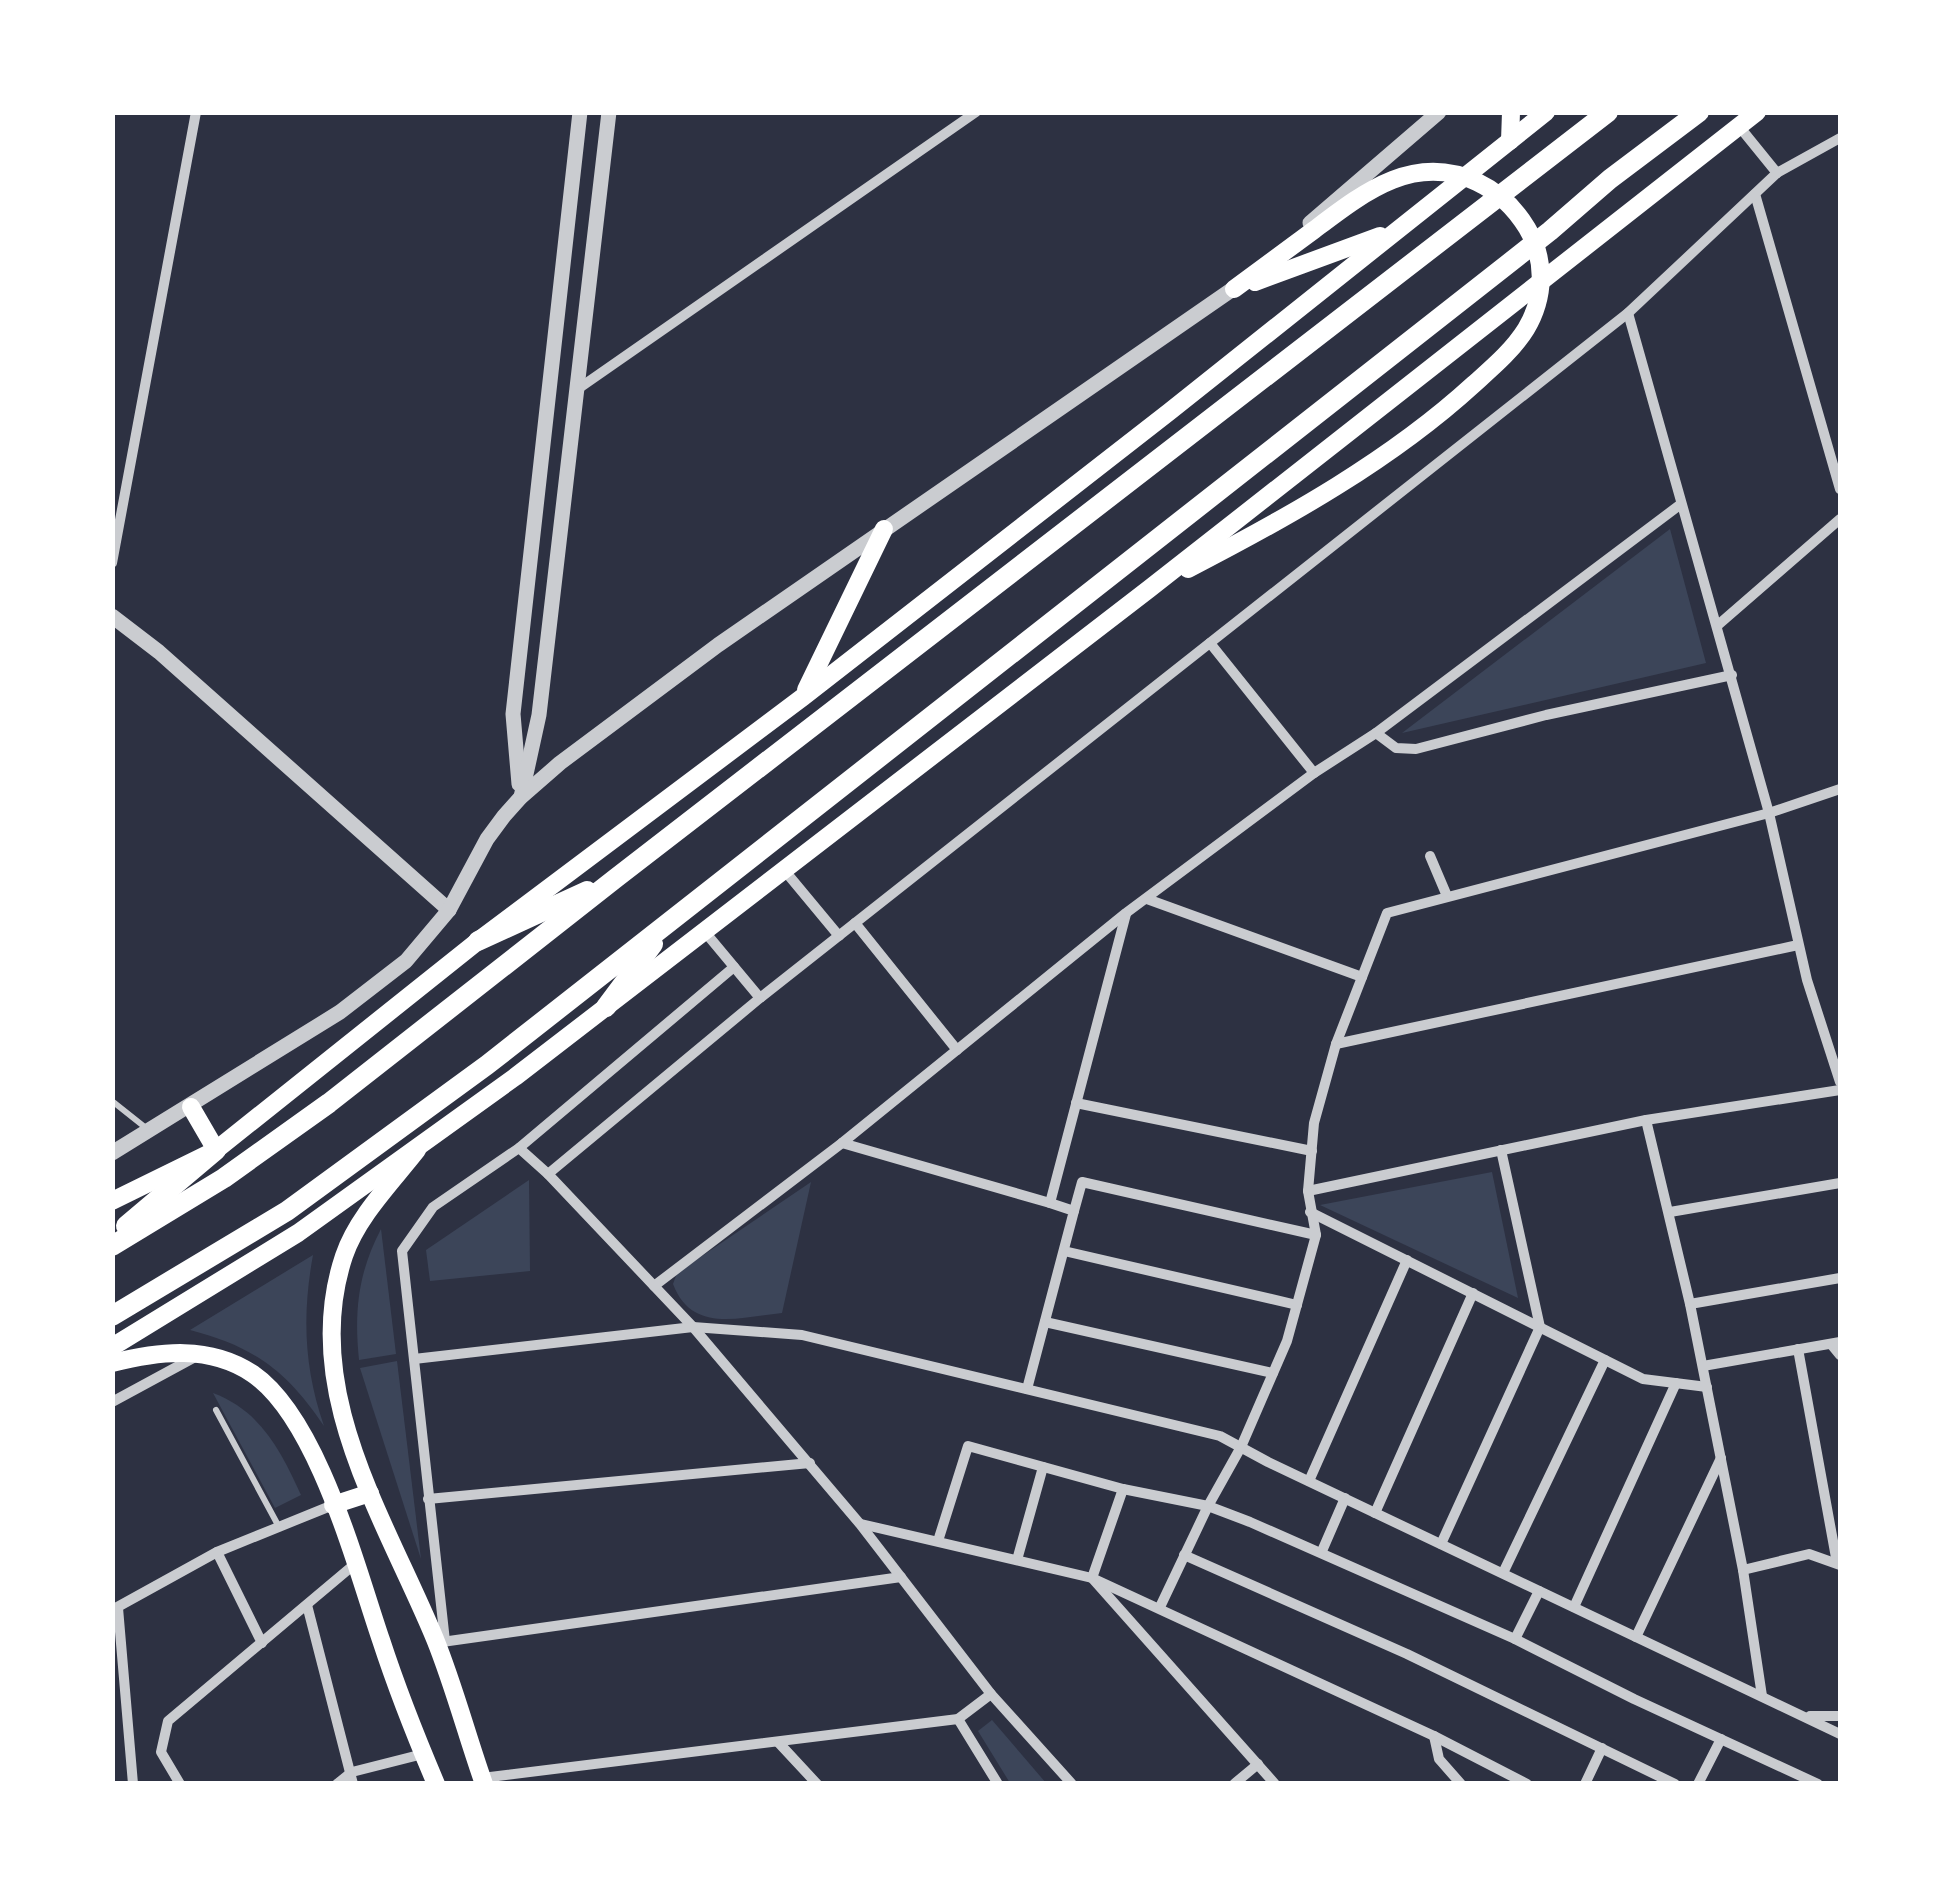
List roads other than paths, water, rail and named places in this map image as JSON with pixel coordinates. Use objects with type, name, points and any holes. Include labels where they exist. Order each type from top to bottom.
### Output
[{"type":"highway","points":[[112,1246],[282,1138],[1608,112]]},
{"type":"highway","points":[[112,1316],[243,1240],[357,1161],[545,1020],[1699,112]]},
{"type":"highway","points":[[478,940],[616,878]]},
{"type":"highway","points":[[606,1007],[669,922]]},
{"type":"highway","points":[[112,1238],[216,1150]]},
{"type":"main road","points":[[1510,141],[1511,112]]},
{"type":"main road","points":[[112,1201],[216,1150],[478,940],[803,697],[1169,412],[1546,112]]},
{"type":"main road","points":[[112,1347],[258,1260],[417,1150],[1149,590],[1756,112]]},
{"type":"main road","points":[[1149,590],[1259,531],[1374,460],[1455,401],[1524,332],[1538,304],[1541,272],[1536,247],[1518,216],[1494,192],[1460,175],[1434,171],[1383,182],[1357,197],[1234,289]]},
{"type":"main road","points":[[1234,289],[1395,230]]},
{"type":"main road","points":[[803,697],[884,529]]},
{"type":"main road","points":[[191,1107],[216,1150]]},
{"type":"main road","points":[[417,1150],[360,1225],[344,1253],[337,1283],[334,1378],[370,1494],[441,1642],[483,1781]]},
{"type":"main road","points":[[112,1363],[202,1352],[252,1374],[271,1390],[302,1434],[334,1505],[436,1784]]},
{"type":"main road","points":[[334,1505],[370,1494]]},
{"type":"street","points":[[112,563],[196,112]]},
{"type":"street","points":[[521,797],[512,714],[580,112]]},
{"type":"street","points":[[521,797],[539,715],[609,112]]},
{"type":"street","points":[[952,112],[953,129]]},
{"type":"street","points":[[575,391],[976,112]]},
{"type":"street","points":[[112,1153],[191,1107],[376,986],[406,960],[449,910],[488,839],[521,797],[718,644],[1234,289],[1430,115]]},
{"type":"street","points":[[1738,126],[1778,173]]},
{"type":"street","points":[[548,1174],[760,998],[1628,313],[1778,173],[1840,138]]},
{"type":"street","points":[[1755,194],[1840,489]]},
{"type":"street","points":[[1628,313],[1732,675],[1769,812],[1798,944],[1840,1082]]},
{"type":"street","points":[[654,1286],[842,1143],[1126,913],[1314,773],[1376,734],[1681,504]]},
{"type":"street","points":[[1718,625],[1840,519]]},
{"type":"street","points":[[112,616],[159,652],[449,910]]},
{"type":"street","points":[[1210,643],[1314,773]]},
{"type":"street","points":[[1376,734],[1396,748],[1416,749],[1546,715],[1732,675]]},
{"type":"street","points":[[512,714],[539,715]]},
{"type":"street","points":[[1160,1607],[1241,1447],[1287,1341],[1316,1234],[1308,1191],[1314,1123],[1336,1044],[1387,913],[1840,790]]},
{"type":"street","points":[[1430,856],[1447,896]]},
{"type":"street","points":[[785,871],[839,936]]},
{"type":"street","points":[[1147,899],[1362,976]]},
{"type":"street","points":[[1050,1204],[1126,913]]},
{"type":"street","points":[[855,923],[957,1050]]},
{"type":"street","points":[[704,932],[760,998]]},
{"type":"street","points":[[1336,1044],[1798,944]]},
{"type":"street","points":[[734,967],[519,1148],[433,1207],[402,1251],[441,1642],[901,1576]]},
{"type":"street","points":[[1308,1191],[1646,1120],[1840,1090]]},
{"type":"street","points":[[1076,1102],[1312,1151]]},
{"type":"street","points":[[1646,1120],[1703,1366],[1743,1570],[1762,1696]]},
{"type":"street","points":[[842,1143],[1074,1210]]},
{"type":"street","points":[[519,1148],[693,1327],[860,1524],[991,1694],[1072,1784]]},
{"type":"street","points":[[1441,1544],[1540,1327],[1501,1150]]},
{"type":"street","points":[[1057,1176],[1316,1234]]},
{"type":"street","points":[[1028,1389],[1082,1182]]},
{"type":"street","points":[[1670,1212],[1840,1183]]},
{"type":"street","points":[[1310,1212],[1643,1379],[1707,1387]]},
{"type":"street","points":[[1064,1250],[1297,1305]]},
{"type":"street","points":[[1309,1482],[1407,1260]]},
{"type":"street","points":[[1690,1304],[1840,1278]]},
{"type":"street","points":[[1375,1513],[1472,1293]]},
{"type":"street","points":[[1045,1322],[1274,1372]]},
{"type":"street","points":[[414,1359],[693,1327],[802,1335],[1220,1436],[1840,1734]]},
{"type":"street","points":[[1703,1366],[1836,1343],[1840,1356]]},
{"type":"street","points":[[1743,1570],[1809,1554],[1839,1562],[1798,1350]]},
{"type":"street","points":[[112,1402],[202,1352]]},
{"type":"street","points":[[1503,1574],[1605,1360]]},
{"type":"street","points":[[1574,1607],[1676,1383]]},
{"type":"street","points":[[938,1541],[968,1446],[1123,1489],[1208,1506],[1322,1552],[1515,1639],[1818,1784]]},
{"type":"street","points":[[1636,1637],[1721,1458]]},
{"type":"street","points":[[428,1499],[810,1464]]},
{"type":"street","points":[[1017,1560],[1043,1468]]},
{"type":"street","points":[[1092,1578],[1123,1489]]},
{"type":"street","points":[[1322,1552],[1344,1498]]},
{"type":"street","points":[[133,1783],[115,1609],[216,1552],[334,1505]]},
{"type":"street","points":[[860,1524],[1092,1578],[1434,1736],[1527,1784]]},
{"type":"street","points":[[216,1552],[262,1643]]},
{"type":"street","points":[[1184,1555],[1407,1654],[1676,1784]]},
{"type":"street","points":[[180,1784],[161,1752],[168,1722],[356,1564]]},
{"type":"street","points":[[1092,1578],[1275,1784]]},
{"type":"street","points":[[1515,1639],[1539,1590]]},
{"type":"street","points":[[307,1605],[353,1778]]},
{"type":"street","points":[[483,1781],[958,1719],[991,1694]]},
{"type":"street","points":[[1804,1716],[1840,1716]]},
{"type":"street","points":[[958,1719],[998,1784]]},
{"type":"street","points":[[1434,1736],[1438,1759],[1460,1784]]},
{"type":"street","points":[[1698,1784],[1721,1739]]},
{"type":"street","points":[[778,1742],[817,1784]]},
{"type":"street","points":[[1585,1784],[1602,1748]]},
{"type":"street","points":[[337,1784],[423,1754]]},
{"type":"street","points":[[1234,1784],[1258,1764]]},
{"type":"lane","points":[[112,1101],[151,1132]]},
{"type":"lane","points":[[216,1410],[279,1528]]}]
